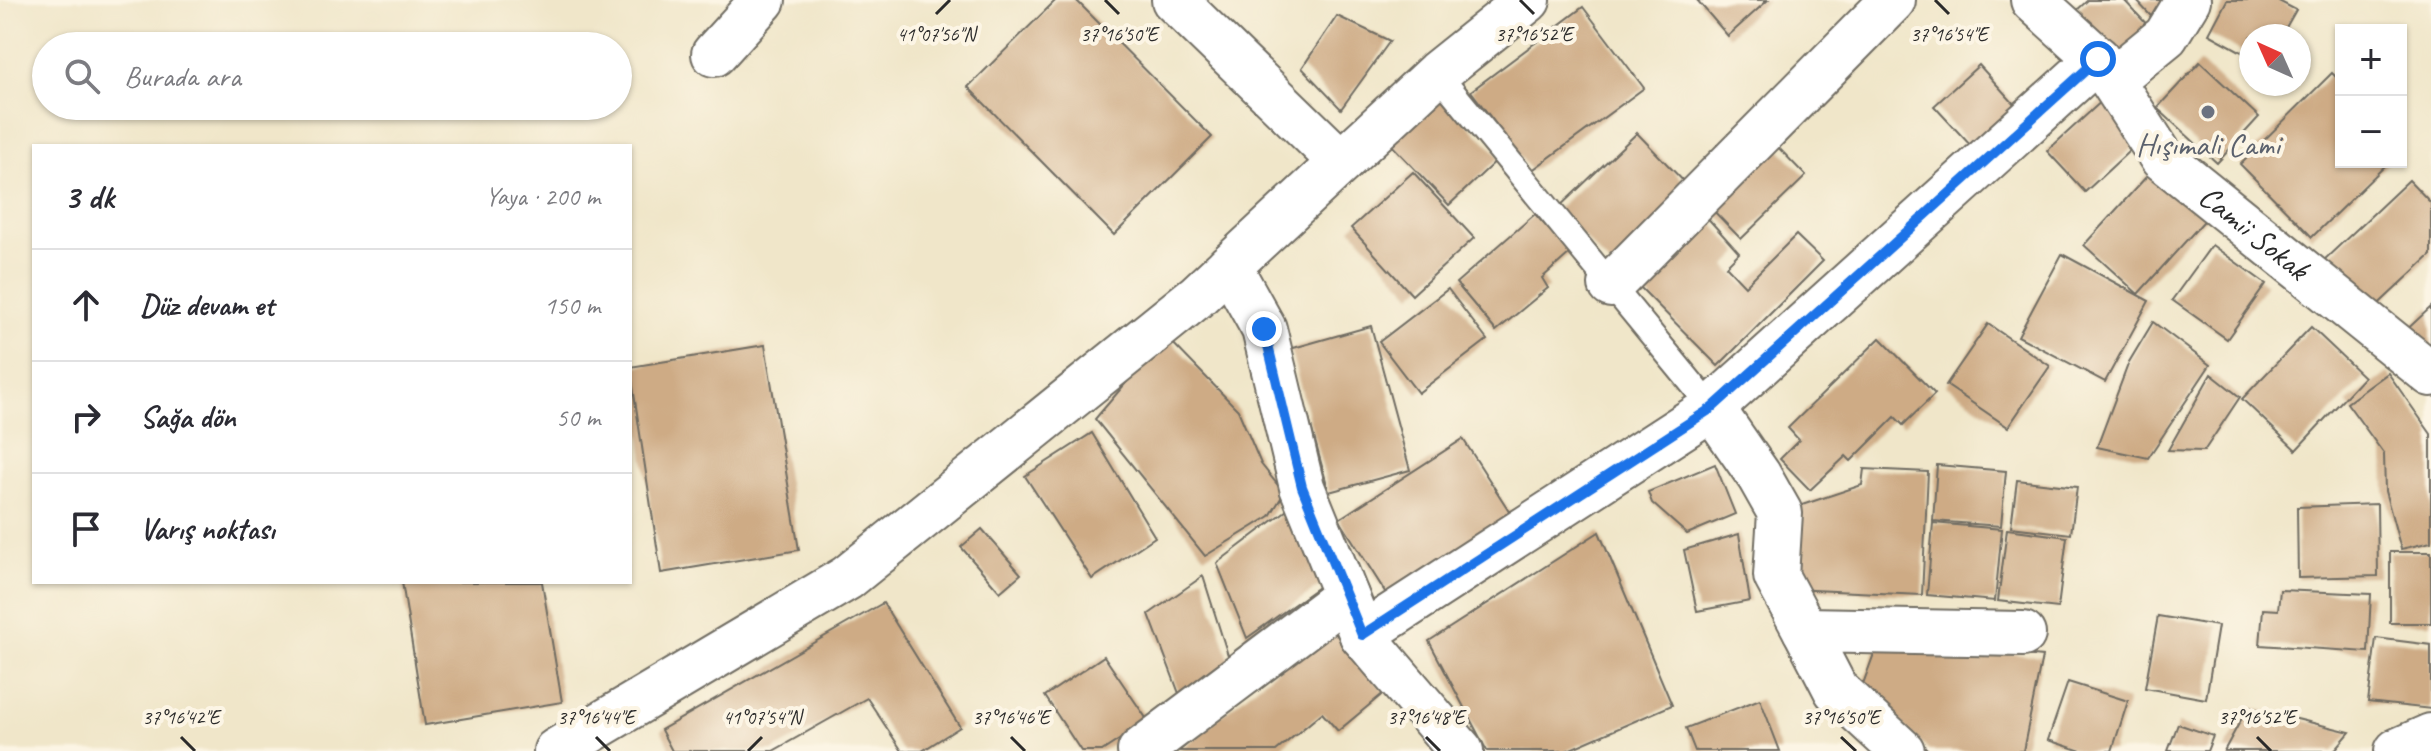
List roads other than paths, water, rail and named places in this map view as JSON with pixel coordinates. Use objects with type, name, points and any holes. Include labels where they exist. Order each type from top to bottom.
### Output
[{"type":"street","points":[[714,54],[763,0]]},
{"type":"street","points":[[1174,0],[1341,162]]},
{"type":"street","points":[[556,751],[847,578],[1186,305],[1437,73],[1528,0]]},
{"type":"street","points":[[1611,285],[1893,0]]},
{"type":"street","name":"Camii Sokak","points":[[2033,0],[2105,69],[2162,158],[2431,374]]},
{"type":"street","points":[[1362,635],[1712,408],[2105,69],[2166,36],[2188,0]]},
{"type":"street","points":[[1229,266],[1264,329],[1302,487],[1362,635],[1461,751]]},
{"type":"street","points":[[1712,408],[1759,476],[1780,513],[1776,576],[1836,690],[1902,751]]},
{"type":"street","points":[[1140,751],[1346,596]]},
{"type":"street","points":[[1805,630],[2023,634]]},
{"type":"street","points":[[2397,751],[2431,736]]},
{"type":"lane","points":[[1437,73],[1712,408]]},
{"type":"place","name":"Hışımali Cami","points":[[2208,112]]}]
